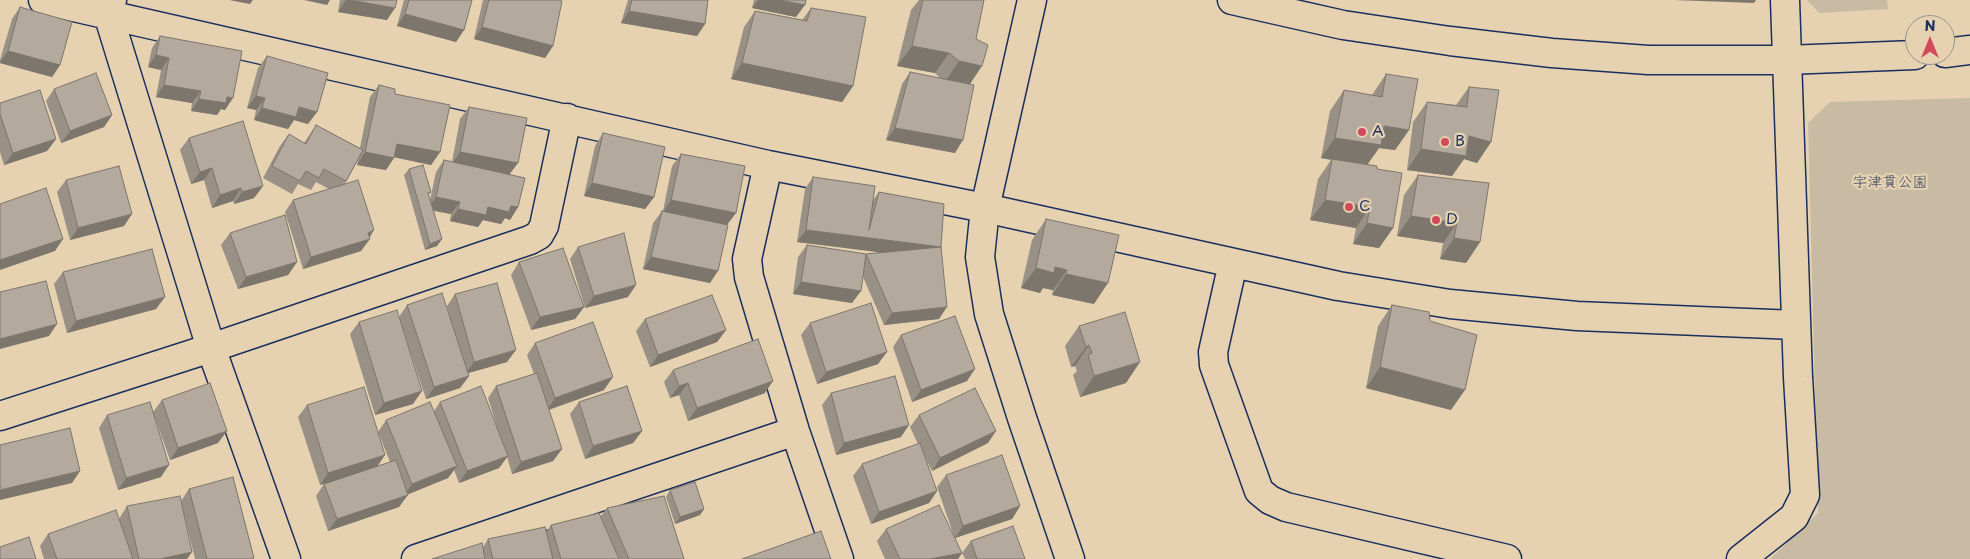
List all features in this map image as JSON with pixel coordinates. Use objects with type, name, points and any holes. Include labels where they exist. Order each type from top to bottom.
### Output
[{"type":"street","points":[[43,0],[110,7],[566,118],[768,164],[985,208],[1338,286],[1450,304],[1577,316],[1796,325]]},
{"type":"street","points":[[1032,0],[985,208],[980,258],[989,314],[1070,559]]},
{"type":"street","points":[[1232,0],[1343,25],[1450,41],[1543,52],[1648,60],[1786,60],[1905,55]]},
{"type":"street","points":[[1741,559],[1794,517],[1805,495],[1796,325],[1785,0]]},
{"type":"street","points":[[110,7],[211,348],[286,559]]},
{"type":"street","points":[[1955,52],[1970,50]]},
{"type":"street","points":[[0,416],[211,348],[530,240],[539,235],[544,226],[566,118]]},
{"type":"street","points":[[768,164],[747,259],[749,277],[795,431],[838,559]]},
{"type":"street","points":[[1233,263],[1213,352],[1214,365],[1259,491],[1270,500],[1286,507],[1507,559]]},
{"type":"street","points":[[416,559],[795,431]]},
{"type":"green space","points":[[1807,0],[1887,0],[1888,9],[1819,13]]},
{"type":"green space","name":"宇津貫公園","points":[[1970,98],[1970,559],[1770,559],[1818,513],[1808,123],[1830,102]]},
{"type":"building","points":[[350,0],[397,0],[395,8]]},
{"type":"building","points":[[409,0],[472,0],[464,30],[405,14]]},
{"type":"building","points":[[489,0],[562,1],[553,46],[482,27]]},
{"type":"building","points":[[632,0],[708,0],[705,24],[629,11]]},
{"type":"building","points":[[779,0],[806,0],[805,5]]},
{"type":"building","points":[[923,0],[984,0],[976,39],[988,45],[982,66],[959,61],[949,53],[912,46]]},
{"type":"building","points":[[20,7],[72,22],[60,65],[8,51]]},
{"type":"building","points":[[811,8],[866,17],[853,86],[742,63],[755,11],[807,21]]},
{"type":"building","points":[[160,36],[242,51],[233,98],[227,97],[226,103],[199,99],[201,91],[164,85],[169,58],[156,55]]},
{"type":"building","points":[[267,56],[328,73],[317,112],[299,107],[296,117],[262,108],[265,98],[256,96]]},
{"type":"building","points":[[910,72],[974,85],[963,140],[895,128]]},
{"type":"building","points":[[96,73],[112,115],[70,131],[54,89]]},
{"type":"building","points":[[1386,74],[1418,79],[1409,130],[1384,126],[1381,145],[1335,138],[1344,90],[1382,97]]},
{"type":"building","points":[[379,85],[395,89],[395,94],[450,105],[440,152],[397,144],[394,158],[365,152]]},
{"type":"building","points":[[1469,87],[1499,90],[1491,142],[1469,136],[1466,156],[1421,149],[1427,102],[1467,107]]},
{"type":"building","points":[[40,90],[56,139],[13,153],[0,114],[0,103]]},
{"type":"building","points":[[469,107],[527,118],[518,163],[460,152]]},
{"type":"building","points":[[243,121],[263,186],[242,192],[241,188],[220,195],[212,168],[200,172],[189,138]]},
{"type":"building","points":[[316,125],[363,150],[346,181],[324,169],[319,178],[306,171],[300,181],[272,166],[289,134],[306,144]]},
{"type":"building","points":[[603,133],[665,147],[654,197],[592,183]]},
{"type":"building","points":[[681,154],[745,166],[736,213],[671,200]]},
{"type":"building","points":[[1332,159],[1377,166],[1377,169],[1402,173],[1393,228],[1367,223],[1370,207],[1325,200]]},
{"type":"building","points":[[444,160],[525,178],[518,207],[511,206],[509,212],[488,207],[486,215],[458,209],[460,202],[436,197]]},
{"type":"building","points":[[423,165],[431,192],[428,193],[442,239],[430,244],[409,169]]},
{"type":"building","points":[[119,166],[132,214],[78,228],[66,180]]},
{"type":"building","points":[[1418,175],[1489,183],[1480,242],[1454,238],[1457,223],[1411,216]]},
{"type":"building","points":[[813,177],[875,186],[869,230],[879,192],[944,204],[941,247],[806,230]]},
{"type":"building","points":[[358,180],[374,230],[368,233],[370,239],[311,257],[293,200]]},
{"type":"building","points":[[46,188],[63,239],[0,260],[0,204]]},
{"type":"building","points":[[662,211],[728,225],[718,271],[651,257]]},
{"type":"building","points":[[285,215],[297,262],[246,277],[230,233]]},
{"type":"building","points":[[1046,219],[1119,235],[1108,283],[1066,274],[1067,270],[1055,267],[1054,273],[1036,268]]},
{"type":"building","points":[[624,233],[636,285],[594,296],[578,247]]},
{"type":"building","points":[[807,245],[866,254],[861,291],[801,282]]},
{"type":"building","points":[[941,247],[947,307],[892,313],[866,254]]},
{"type":"building","points":[[563,248],[584,307],[540,317],[519,262]]},
{"type":"building","points":[[152,249],[165,297],[76,321],[63,272]]},
{"type":"building","points":[[46,281],[57,324],[0,339],[0,292]]},
{"type":"building","points":[[497,283],[516,350],[474,362],[455,294]]},
{"type":"building","points":[[442,293],[469,376],[434,387],[407,305]]},
{"type":"building","points":[[712,295],[726,330],[658,355],[645,319]]},
{"type":"building","points":[[871,303],[887,352],[826,372],[810,323]]},
{"type":"building","points":[[1392,305],[1429,312],[1430,321],[1477,335],[1465,390],[1380,367]]},
{"type":"building","points":[[397,310],[422,391],[384,403],[359,322]]},
{"type":"building","points":[[1125,312],[1140,362],[1094,376],[1088,355],[1092,353],[1089,345],[1086,347],[1079,326]]},
{"type":"building","points":[[955,316],[975,369],[921,390],[901,335]]},
{"type":"building","points":[[593,322],[613,377],[555,398],[535,343]]},
{"type":"building","points":[[758,339],[773,381],[697,408],[688,383],[679,386],[673,370]]},
{"type":"building","points":[[537,373],[562,449],[521,462],[496,386]]},
{"type":"building","points":[[895,376],[909,425],[844,443],[831,393]]},
{"type":"building","points":[[210,383],[227,431],[178,448],[162,400]]},
{"type":"building","points":[[481,386],[508,456],[467,471],[440,402]]},
{"type":"building","points":[[627,386],[642,431],[593,446],[579,402]]},
{"type":"building","points":[[364,387],[385,455],[328,473],[307,405]]},
{"type":"building","points":[[975,388],[996,431],[940,458],[919,415]]},
{"type":"building","points":[[150,402],[169,465],[126,478],[107,415]]},
{"type":"building","points":[[430,402],[457,466],[412,484],[386,420]]},
{"type":"building","points":[[70,428],[80,471],[0,490],[0,445]]},
{"type":"building","points":[[920,443],[937,491],[879,512],[862,464]]},
{"type":"building","points":[[1002,455],[1020,506],[963,526],[946,475]]},
{"type":"building","points":[[396,460],[408,495],[337,519],[324,484]]},
{"type":"building","points":[[233,477],[254,558],[207,559],[189,489]]},
{"type":"building","points":[[695,482],[704,509],[680,517],[670,490]]},
{"type":"building","points":[[180,496],[192,552],[160,559],[139,559],[127,506]]},
{"type":"building","points":[[664,496],[684,559],[629,559],[607,508]]},
{"type":"building","points":[[939,505],[962,553],[930,559],[900,559],[886,529]]},
{"type":"building","points":[[116,510],[133,559],[57,559],[48,534]]},
{"type":"building","points":[[599,513],[619,559],[561,559],[551,525]]},
{"type":"building","points":[[1013,526],[1025,559],[977,559],[971,541]]},
{"type":"building","points":[[545,527],[553,559],[493,559],[488,539]]},
{"type":"building","points":[[821,531],[831,559],[742,559]]},
{"type":"building","points":[[29,537],[36,559],[0,559],[0,547]]},
{"type":"building","points":[[482,543],[485,559],[432,559]]},
{"type":"place","name":"A","points":[[1362,132]]},
{"type":"place","name":"B","points":[[1445,142]]},
{"type":"place","name":"C","points":[[1349,207]]},
{"type":"place","name":"D","points":[[1436,220]]}]
